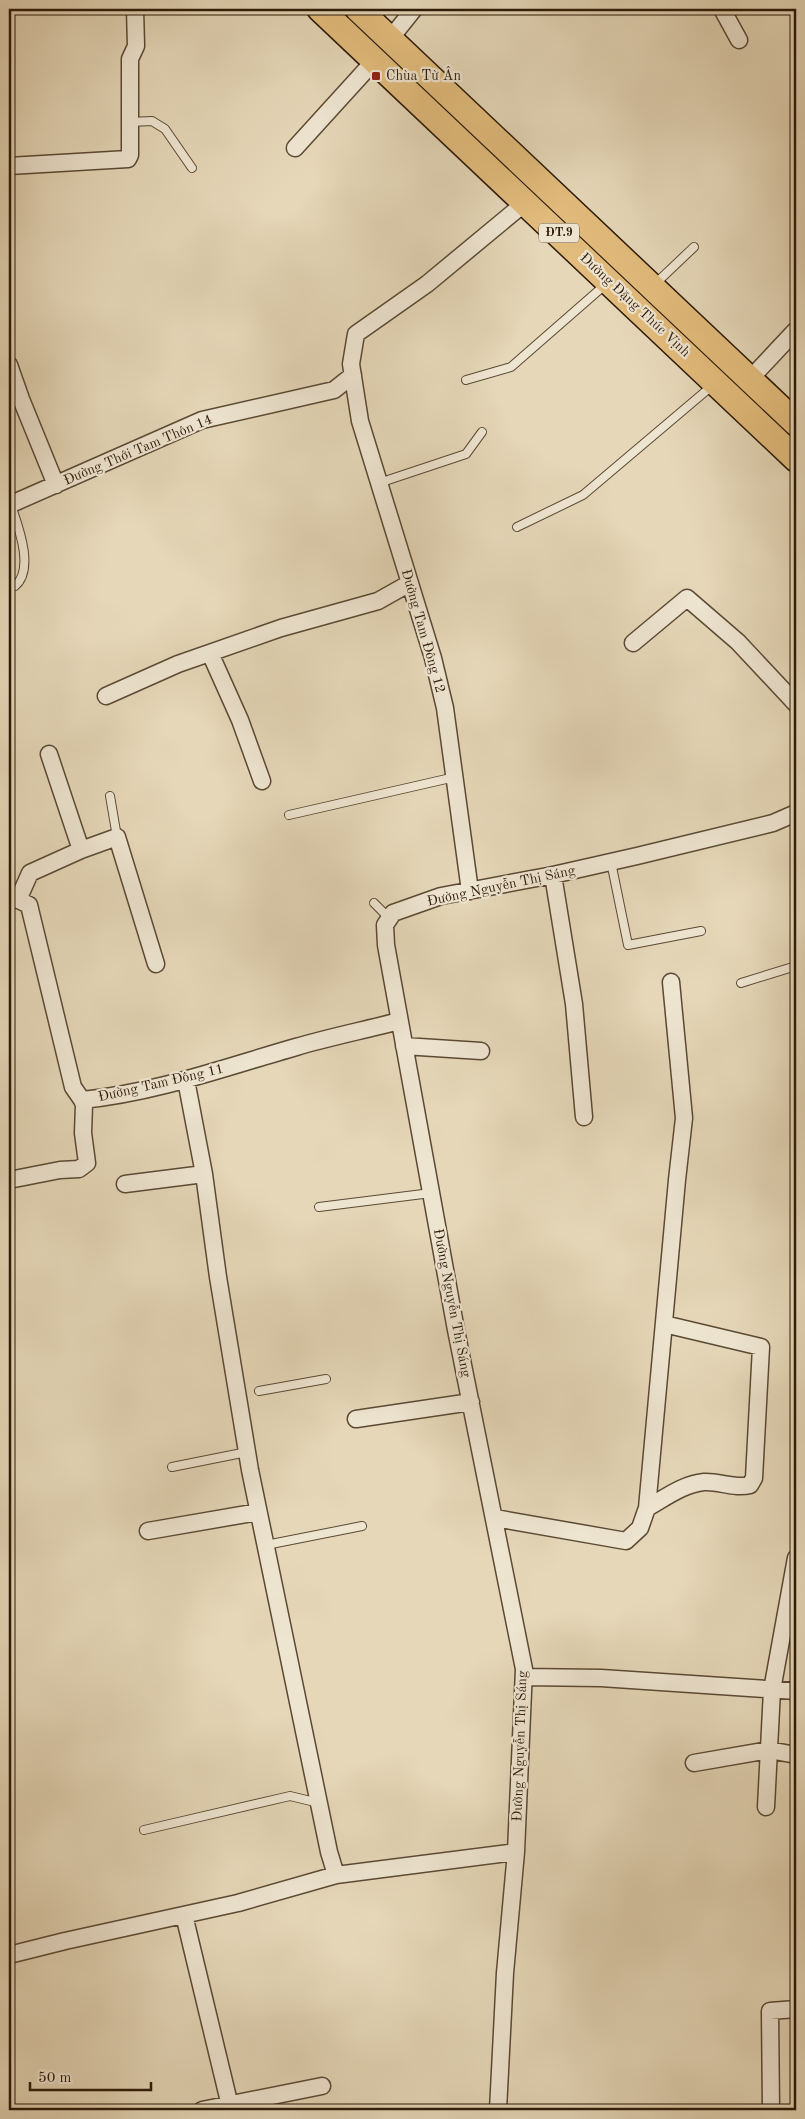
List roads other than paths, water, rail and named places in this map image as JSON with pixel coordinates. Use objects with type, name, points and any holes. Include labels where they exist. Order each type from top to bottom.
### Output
[{"type":"main road","name":"Đường Đặng Thúc Vịnh","points":[[320,9],[717,382],[796,459]]},
{"type":"main road","name":"Đường Đặng Thúc Vịnh","points":[[358,9],[796,423]]},
{"type":"street","points":[[9,166],[125,160],[130,155],[130,59],[136,46],[135,9]]},
{"type":"street","points":[[390,39],[414,9]]},
{"type":"street","points":[[722,9],[739,40]]},
{"type":"street","points":[[295,148],[374,60]]},
{"type":"street","name":"Đường Tam Đông 12","points":[[470,891],[445,708],[433,658],[360,421],[351,364],[356,334],[427,284],[526,202]]},
{"type":"street","points":[[750,379],[796,330]]},
{"type":"street","points":[[9,365],[56,485]]},
{"type":"street","name":"Đường Thới Tam Thôn 14","points":[[10,505],[202,420],[334,390],[352,376]]},
{"type":"street","points":[[106,696],[178,664],[281,628],[378,600],[410,583]]},
{"type":"street","points":[[634,643],[687,598],[738,642],[796,704]]},
{"type":"street","points":[[210,653],[240,720],[262,780]]},
{"type":"street","points":[[49,754],[81,850]]},
{"type":"street","name":"Đường Nguyễn Thị Sáng","points":[[498,2110],[505,1973],[516,1852],[524,1669],[431,1193],[399,1021],[386,945],[385,925],[393,914],[441,896],[611,862],[773,823],[796,812]]},
{"type":"street","points":[[14,899],[30,873],[117,836],[156,964]]},
{"type":"street","points":[[553,875],[574,1004],[584,1117]]},
{"type":"street","name":"Đường Tam Đông 11","points":[[14,899],[29,905],[73,1087],[82,1100],[112,1096],[186,1080],[298,1046],[399,1021]]},
{"type":"street","points":[[495,1518],[626,1541],[640,1528],[647,1508],[684,1118],[671,982]]},
{"type":"street","points":[[404,1046],[481,1051]]},
{"type":"street","points":[[186,1080],[204,1174],[218,1278],[258,1512],[329,1852],[336,1875]]},
{"type":"street","points":[[9,1180],[60,1170],[79,1169],[87,1163],[83,1133],[84,1105],[82,1100]]},
{"type":"street","points":[[125,1184],[204,1174]]},
{"type":"street","points":[[647,1508],[682,1488],[704,1482],[741,1487],[750,1485],[754,1478],[761,1347],[664,1324]]},
{"type":"street","points":[[356,1419],[471,1402]]},
{"type":"street","points":[[148,1531],[258,1512]]},
{"type":"street","points":[[766,1807],[772,1690],[792,1608],[796,1558]]},
{"type":"street","points":[[524,1677],[601,1678],[796,1691]]},
{"type":"street","points":[[694,1762],[769,1750],[796,1755]]},
{"type":"street","points":[[9,1955],[238,1903],[336,1875],[516,1852]]},
{"type":"street","points":[[184,1915],[230,2108]]},
{"type":"street","points":[[771,2110],[770,2011],[796,2009]]},
{"type":"street","points":[[202,2110],[230,2108],[322,2086]]},
{"type":"lane","points":[[130,122],[152,121],[165,129],[192,168]]},
{"type":"lane","points":[[652,286],[694,247]]},
{"type":"lane","points":[[466,380],[511,367],[610,281]]},
{"type":"lane","points":[[517,527],[583,495],[717,382]]},
{"type":"lane","points":[[379,483],[466,454],[482,432]]},
{"type":"lane","points":[[10,505],[19,528],[24,560],[24,572],[20,582],[15,586]]},
{"type":"lane","points":[[289,815],[454,776]]},
{"type":"lane","points":[[110,796],[117,836]]},
{"type":"lane","points":[[611,862],[628,945],[701,931]]},
{"type":"lane","points":[[374,903],[389,918]]},
{"type":"lane","points":[[741,983],[796,966]]},
{"type":"lane","points":[[319,1207],[431,1193]]},
{"type":"lane","points":[[259,1392],[326,1379]]},
{"type":"lane","points":[[172,1467],[247,1452]]},
{"type":"lane","points":[[266,1545],[362,1526]]},
{"type":"lane","points":[[144,1830],[290,1796],[319,1803]]},
{"type":"place","name":"Chùa Từ Ân","points":[[376,76]]}]
